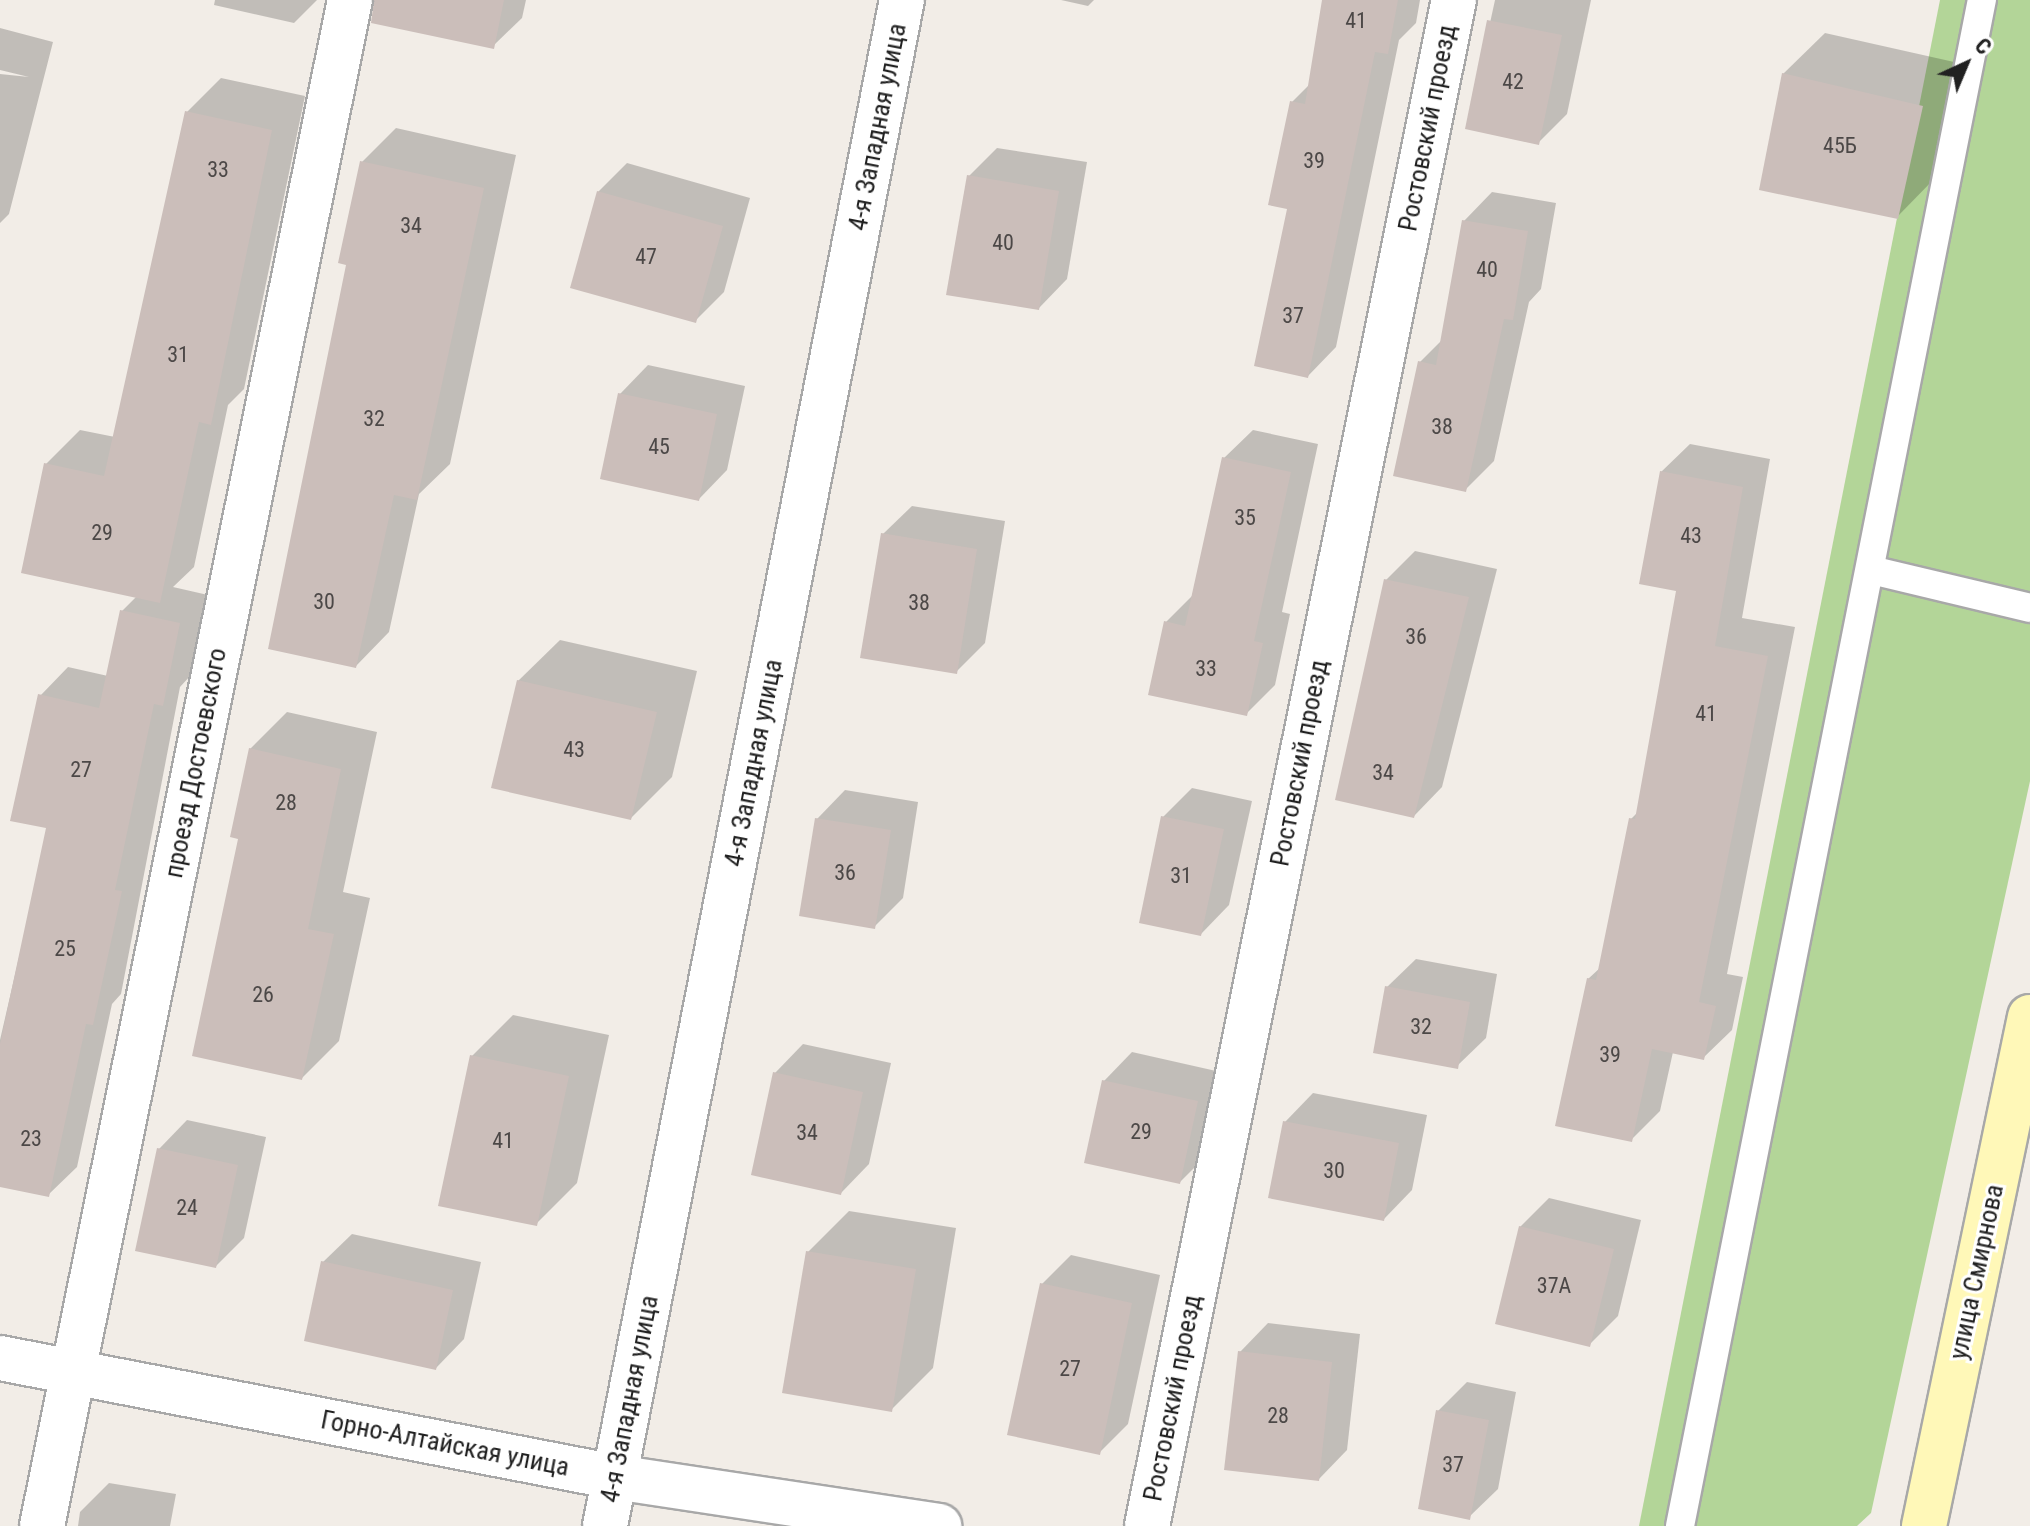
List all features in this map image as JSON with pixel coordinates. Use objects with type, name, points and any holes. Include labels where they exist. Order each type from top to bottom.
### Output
[{"type":"street","name":"проезд Достоевского","points":[[42,1526],[350,0]]},
{"type":"street","name":"4-я Западная улица","points":[[605,1526],[902,0]]},
{"type":"street","name":"Ростовский проезд","points":[[1147,1526],[1454,0]]},
{"type":"street","name":"улица Смирнова","points":[[1924,1526],[2030,1017]]},
{"type":"street","name":"Горно-Алтайская улица","points":[[0,1358],[615,1477],[939,1526]]},
{"type":"lane","points":[[1680,1526],[1982,0]]},
{"type":"lane","points":[[1871,570],[2030,608]]},
{"type":"green space","points":[[1940,0],[2030,0],[2030,781],[1871,1513],[1857,1526],[1639,1526]]},
{"type":"building","points":[[374,0],[504,0],[494,49],[371,23]]},
{"type":"building","points":[[1322,0],[1398,0],[1388,54],[1375,52],[1308,378],[1254,366],[1287,209],[1268,205],[1290,101],[1305,104]]},
{"type":"building","points":[[1487,20],[1562,35],[1539,145],[1465,129]]},
{"type":"building","points":[[1782,73],[1923,106],[1898,219],[1759,190]]},
{"type":"building","points":[[185,111],[272,130],[211,425],[199,422],[160,603],[21,573],[44,463],[104,476]]},
{"type":"building","points":[[360,161],[484,188],[417,500],[394,495],[356,668],[268,649],[346,265],[338,263]]},
{"type":"building","points":[[967,175],[1059,191],[1039,310],[946,295]]},
{"type":"building","points":[[597,191],[723,226],[696,323],[570,288]]},
{"type":"building","points":[[1462,220],[1528,231],[1513,320],[1504,319],[1466,492],[1393,476],[1418,361],[1436,365]]},
{"type":"building","points":[[618,393],[717,414],[699,501],[600,479]]},
{"type":"building","points":[[1222,457],[1291,472],[1254,641],[1263,643],[1247,716],[1148,695],[1164,621],[1185,626]]},
{"type":"building","points":[[1660,471],[1743,487],[1715,646],[1768,656],[1699,1002],[1716,1006],[1704,1060],[1652,1049],[1632,1142],[1555,1126],[1587,978],[1596,980],[1629,818],[1635,819],[1676,591],[1639,584]]},
{"type":"building","points":[[881,533],[977,549],[957,674],[860,658]]},
{"type":"building","points":[[1384,579],[1469,597],[1414,818],[1335,800]]},
{"type":"building","points":[[120,610],[180,623],[163,706],[154,704],[115,890],[122,891],[93,1025],[86,1024],[49,1197],[0,1187],[0,1044],[46,828],[10,821],[38,694],[99,708]]},
{"type":"building","points":[[517,680],[657,712],[631,820],[491,788]]},
{"type":"building","points":[[249,748],[341,769],[308,929],[334,934],[302,1080],[192,1056],[238,839],[230,837]]},
{"type":"building","points":[[1161,816],[1224,829],[1201,936],[1139,923]]},
{"type":"building","points":[[815,818],[891,830],[875,929],[799,916]]},
{"type":"building","points":[[1385,986],[1470,1002],[1458,1069],[1373,1053]]},
{"type":"building","points":[[470,1055],[569,1076],[537,1226],[438,1206]]},
{"type":"building","points":[[773,1072],[863,1092],[841,1195],[751,1175]]},
{"type":"building","points":[[1102,1080],[1198,1101],[1180,1184],[1084,1163]]},
{"type":"building","points":[[1283,1121],[1399,1143],[1384,1221],[1268,1198]]},
{"type":"building","points":[[157,1148],[238,1165],[216,1268],[135,1251]]},
{"type":"building","points":[[1519,1226],[1614,1249],[1590,1347],[1495,1324]]},
{"type":"building","points":[[806,1251],[916,1269],[892,1412],[782,1393]]},
{"type":"building","points":[[321,1261],[453,1290],[436,1370],[304,1341]]},
{"type":"building","points":[[1040,1283],[1132,1303],[1100,1455],[1007,1435]]},
{"type":"building","points":[[1238,1351],[1332,1362],[1319,1481],[1224,1470]]},
{"type":"building","points":[[1436,1410],[1489,1420],[1470,1520],[1418,1509]]}]
